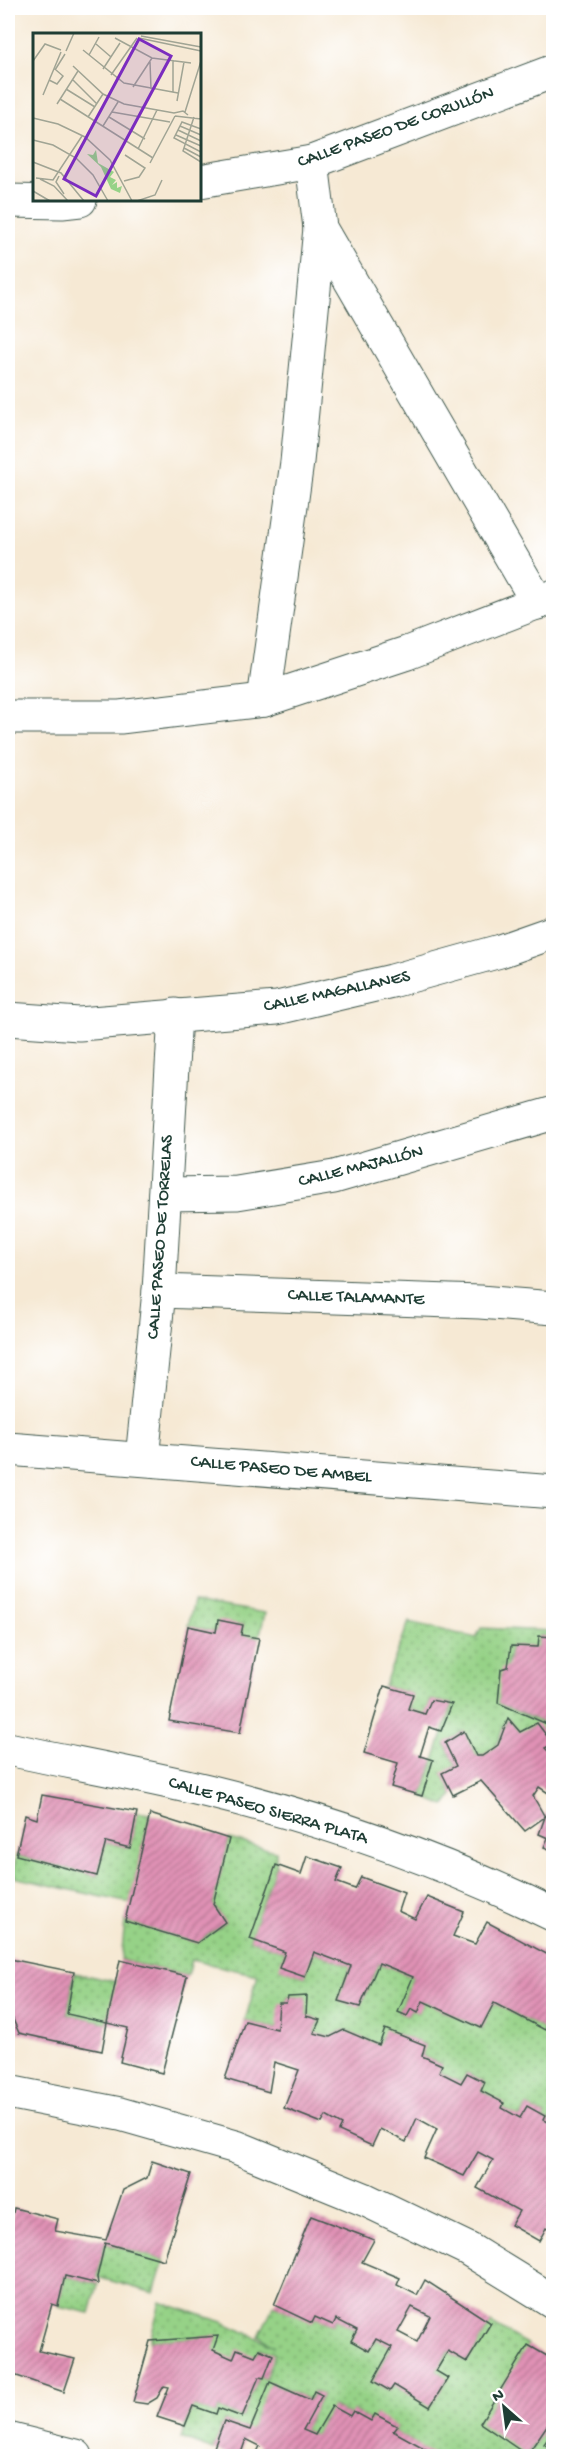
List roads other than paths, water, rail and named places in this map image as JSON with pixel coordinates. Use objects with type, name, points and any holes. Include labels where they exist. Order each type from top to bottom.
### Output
[{"type":"street","name":"CALLE PASEO DE CORULLÓN","points":[[201,181],[312,162],[554,71]]},
{"type":"street","points":[[264,700],[297,462],[320,228],[312,162]]},
{"type":"street","points":[[8,201],[71,201]]},
{"type":"street","points":[[8,717],[120,717],[264,700],[407,653],[546,599],[320,228]]},
{"type":"street","name":"CALLE MAGALLANES","points":[[8,1019],[79,1024],[277,1008],[392,981],[500,951],[554,932]]},
{"type":"street","name":"CALLE PASEO DE TORRELAS","points":[[142,1459],[159,1291],[174,1015]]},
{"type":"street","name":"CALLE MAJALLÓN","points":[[165,1194],[237,1193],[334,1177],[554,1113]]},
{"type":"street","name":"CALLE TALAMANTE","points":[[159,1291],[480,1302],[554,1308]]},
{"type":"street","name":"CALLE PASEO DE AMBEL","points":[[8,1449],[554,1492]]},
{"type":"street","name":"CALLE PASEO SIERRA PLATA","points":[[8,1749],[208,1791],[318,1821],[484,1881],[554,1915]]},
{"type":"street","points":[[8,2092],[120,2114],[236,2147],[366,2200],[468,2249],[554,2302]]},
{"type":"street","points":[[8,2439],[76,2457]]}]
